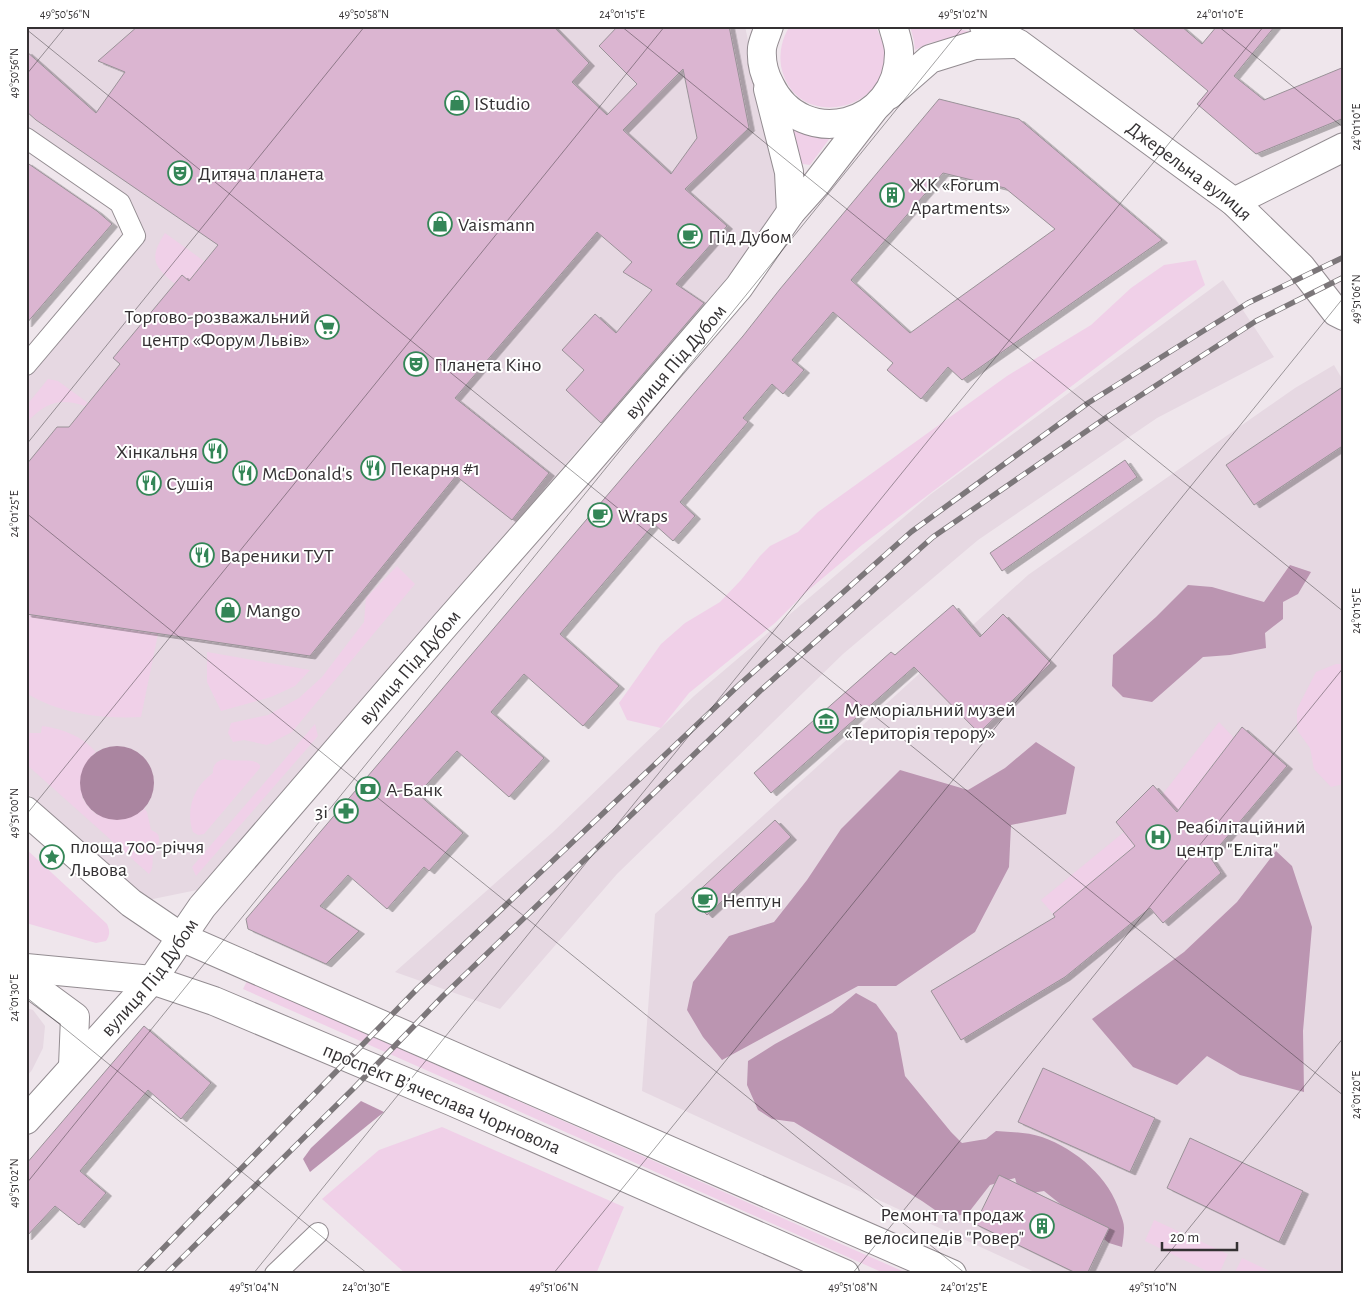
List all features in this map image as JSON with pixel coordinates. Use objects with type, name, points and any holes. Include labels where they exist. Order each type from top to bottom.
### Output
[{"type":"street","points":[[878,105],[896,77],[899,51],[892,26]]},
{"type":"street","name":"Джерельна вулиця","points":[[984,26],[1019,44],[1234,202],[1301,267],[1341,318]]},
{"type":"street","points":[[762,43],[776,97],[796,115],[821,124],[848,122],[878,105],[930,59],[974,45],[1019,44]]},
{"type":"street","points":[[762,43],[788,172],[791,212]]},
{"type":"street","name":"вулиця Під Дубом","points":[[26,1120],[152,980],[202,907],[738,287],[791,212],[816,184],[878,105]]},
{"type":"street","points":[[26,138],[120,203],[135,236],[26,366]]},
{"type":"street","points":[[1234,202],[1344,147]]},
{"type":"street","points":[[26,812],[131,903],[181,937]]},
{"type":"street","name":"проспект Вʼячеслава Чорновола","points":[[181,937],[952,1274]]},
{"type":"street","name":"проспект Вʼячеслава Чорновола","points":[[26,968],[152,980],[214,1001],[442,1097],[846,1274]]},
{"type":"street","points":[[26,981],[75,1017],[73,1066]]},
{"type":"street","points":[[275,1274],[318,1233]]},
{"type":"shaded area","points":[[26,26],[745,26],[783,213],[197,890],[148,900],[26,792],[26,378],[146,235],[129,200],[26,128]]},
{"type":"shaded area","points":[[790,26],[875,26],[885,52],[882,75],[869,92],[851,103],[830,107],[809,103],[791,90],[781,66],[782,45]]},
{"type":"shaded area","points":[[910,26],[945,26],[976,33],[929,43],[915,50]]},
{"type":"shaded area","points":[[787,124],[807,134],[830,138],[810,165],[796,163]]},
{"type":"shaded area","points":[[165,233],[208,264],[202,265],[189,281],[175,284],[158,267],[155,255]]},
{"type":"shaded area","points":[[1196,260],[1205,285],[862,545],[805,593],[775,623],[689,693],[661,728],[627,720],[619,703],[661,644],[685,623],[720,602],[770,546],[798,532],[818,512],[1007,376],[1091,325],[1131,288],[1164,265]]},
{"type":"shaded area","points":[[1223,280],[1274,357],[1157,418],[978,540],[843,654],[617,874],[500,1009],[395,972],[553,832],[694,696],[931,494]]},
{"type":"shaded area","points":[[1334,365],[1344,382],[1344,1274],[1039,1274],[642,1091],[655,914],[1028,575],[1295,388]]},
{"type":"shaded area","points":[[48,379],[58,381],[88,403],[85,406],[76,403],[60,402],[46,406],[26,423],[26,406]]},
{"type":"shaded area","points":[[1290,565],[1311,572],[1298,594],[1283,602],[1283,619],[1265,633],[1266,648],[1230,655],[1203,657],[1152,702],[1123,697],[1112,686],[1113,655],[1156,617],[1188,585],[1212,587],[1264,602]]},
{"type":"shaded area","points":[[397,566],[415,584],[292,732],[267,745],[244,740],[233,742],[228,733],[231,723],[268,715],[299,698],[322,677],[364,622],[366,598]]},
{"type":"shaded area","points":[[26,614],[158,634],[141,717],[111,717],[82,714],[53,706],[26,693]]},
{"type":"shaded area","points":[[207,652],[310,670],[295,686],[271,697],[221,711],[207,682]]},
{"type":"shaded area","points":[[1336,664],[1344,664],[1344,784],[1331,787],[1314,769],[1310,748],[1297,730],[1297,709],[1316,672]]},
{"type":"shaded area","points":[[1219,722],[1234,738],[1177,812],[1162,795]]},
{"type":"shaded area","points":[[315,724],[318,736],[196,876],[192,867]]},
{"type":"shaded area","points":[[42,726],[72,734],[91,746],[96,752],[93,754],[82,797],[88,807],[97,815],[141,812],[144,808],[147,812],[151,830],[158,834],[159,837],[149,874],[26,764],[26,733],[41,733]]},
{"type":"shaded area","points":[[1036,742],[1075,767],[1066,814],[1011,825],[1009,867],[975,932],[896,986],[858,986],[722,1060],[703,1037],[687,1010],[693,982],[729,936],[774,922],[807,880],[841,829],[900,770],[968,790],[1005,768]]},
{"type":"shaded area","points":[[110,746],[124,746],[138,752],[148,762],[154,776],[154,790],[148,804],[138,814],[124,820],[110,820],[96,814],[86,804],[80,790],[80,776],[86,762],[96,752]]},
{"type":"shaded area","points":[[224,759],[253,761],[260,765],[260,768],[204,834],[198,835],[193,832],[191,824],[190,815],[193,799],[206,778],[213,773],[213,768],[216,764]]},
{"type":"shaded area","points":[[1124,832],[1135,846],[1053,914],[1041,900]]},
{"type":"shaded area","points":[[26,849],[107,924],[109,933],[106,941],[96,943],[26,923]]},
{"type":"shaded area","points":[[1276,851],[1292,866],[1312,927],[1303,1031],[1304,1092],[1240,1075],[1207,1056],[1177,1085],[1133,1067],[1092,1019],[1184,952],[1237,902]]},
{"type":"shaded area","points":[[247,981],[909,1274],[886,1274],[243,989]]},
{"type":"shaded area","points":[[856,993],[876,1004],[897,1033],[905,1076],[962,1143],[986,1139],[996,1131],[1031,1134],[1055,1142],[1090,1166],[1100,1177],[1115,1200],[1124,1224],[1122,1247],[1109,1243],[1044,1191],[1020,1195],[1015,1178],[990,1185],[969,1212],[948,1219],[794,1122],[772,1119],[758,1110],[747,1085],[748,1061],[832,1013]]},
{"type":"shaded area","points":[[26,1008],[33,1010],[45,1026],[43,1048],[32,1070],[26,1077]]},
{"type":"shaded area","points":[[361,1101],[384,1112],[310,1172],[303,1159],[311,1148]]},
{"type":"shaded area","points":[[442,1127],[624,1207],[596,1274],[406,1274],[322,1199],[379,1150]]},
{"type":"shaded area","points":[[1154,1220],[1228,1254],[1219,1274],[1213,1274],[1145,1241]]},
{"type":"shaded area","points":[[1242,1258],[1276,1274],[1234,1274]]},
{"type":"building","name":"Торгово-розважальний центр «Форум Львів»","points":[[138,26],[553,26],[589,63],[572,82],[607,115],[637,84],[599,46],[618,26],[729,26],[749,128],[685,189],[727,226],[676,284],[704,303],[601,423],[566,390],[584,370],[562,350],[595,314],[616,333],[652,290],[623,272],[632,262],[597,232],[455,398],[549,473],[512,520],[456,476],[310,656],[26,614],[26,465],[57,427],[69,427],[120,364],[113,358],[182,275],[189,281],[218,245],[36,120],[26,111],[26,51],[96,113],[125,72],[98,61]],"holes":[[[683,69],[697,138],[671,174],[623,130]]]},
{"type":"building","points":[[1130,26],[1181,26],[1202,44],[1217,26],[1275,26],[1234,76],[1264,100],[1344,67],[1344,118],[1256,154],[1197,104],[1208,91]]},
{"type":"building","points":[[939,99],[1019,119],[1162,240],[962,380],[948,367],[921,399],[887,370],[893,363],[833,312],[792,360],[804,370],[783,394],[772,384],[743,418],[748,422],[680,502],[695,516],[673,541],[654,524],[560,634],[619,686],[583,726],[524,674],[491,712],[544,758],[509,797],[457,751],[418,794],[463,833],[429,871],[424,867],[387,909],[348,875],[320,906],[359,931],[326,964],[248,929],[246,919],[743,336]],"holes":[[[943,173],[1005,188],[1055,229],[910,333],[851,280]]]},
{"type":"building","points":[[26,162],[97,211],[112,224],[26,324]]},
{"type":"building","points":[[1344,386],[1344,445],[1254,505],[1226,465]]},
{"type":"building","points":[[1125,460],[1137,477],[1002,571],[990,553]]},
{"type":"building","points":[[953,605],[980,637],[1003,614],[1051,663],[979,733],[914,667],[771,793],[754,773],[891,652],[895,655]]},
{"type":"building","points":[[1242,727],[1287,766],[1210,857],[1221,873],[1163,923],[1150,908],[1065,977],[961,1040],[931,991],[1055,917],[1053,914],[1135,846],[1116,822],[1153,785],[1177,812]]},
{"type":"building","points":[[775,820],[791,837],[707,915],[691,898]]},
{"type":"building","points":[[144,1026],[211,1083],[181,1119],[148,1090],[80,1171],[106,1193],[79,1225],[55,1206],[26,1237],[26,1164]]},
{"type":"building","points":[[1043,1068],[1155,1118],[1130,1172],[1018,1122]]},
{"type":"building","points":[[1190,1138],[1303,1191],[1279,1242],[1167,1188]]},
{"type":"building","name":"Ремонт та продаж велосипедів \"Ровер\"","points":[[999,1175],[1109,1228],[1087,1274],[1078,1274],[975,1224]]},
{"type":"railway","points":[[138,1274],[418,988],[740,684],[911,532],[1088,403],[1248,303],[1344,257]]},
{"type":"railway","points":[[166,1274],[354,1088],[443,996],[760,691],[933,537],[1107,417],[1256,321],[1344,277]]},
{"type":"place","name":"IStudio","points":[[457,103]]},
{"type":"place","name":"Дитяча планета","points":[[180,173]]},
{"type":"place","name":"ЖК «Forum Apartments»","points":[[892,195]]},
{"type":"place","name":"Vaismann","points":[[440,224]]},
{"type":"place","name":"Під Дубом","points":[[690,236]]},
{"type":"place","name":"Торгово-розважальний центр «Форум Львів»","points":[[327,327]]},
{"type":"place","name":"Планета Кіно","points":[[416,364]]},
{"type":"place","name":"Хінкальня","points":[[215,451]]},
{"type":"place","name":"Пекарня #1","points":[[373,468]]},
{"type":"place","name":"McDonald's","points":[[245,473]]},
{"type":"place","name":"Сушія","points":[[149,483]]},
{"type":"place","name":"Wraps","points":[[600,515]]},
{"type":"place","name":"Вареники ТУТ","points":[[202,555]]},
{"type":"place","name":"Mango","points":[[228,610]]},
{"type":"place","name":"Меморіальний музей «Територія терору»","points":[[826,721]]},
{"type":"place","name":"А-Банк","points":[[368,789]]},
{"type":"place","name":"3і","points":[[346,811]]},
{"type":"place","name":"Реабілітаційний центр \"Еліта\"","points":[[1158,837]]},
{"type":"place","name":"площа 700-річчя Львова","points":[[52,857]]},
{"type":"place","name":"Нептун","points":[[705,900]]},
{"type":"place","name":"Ремонт та продаж велосипедів \"Ровер\"","points":[[1042,1226]]}]
